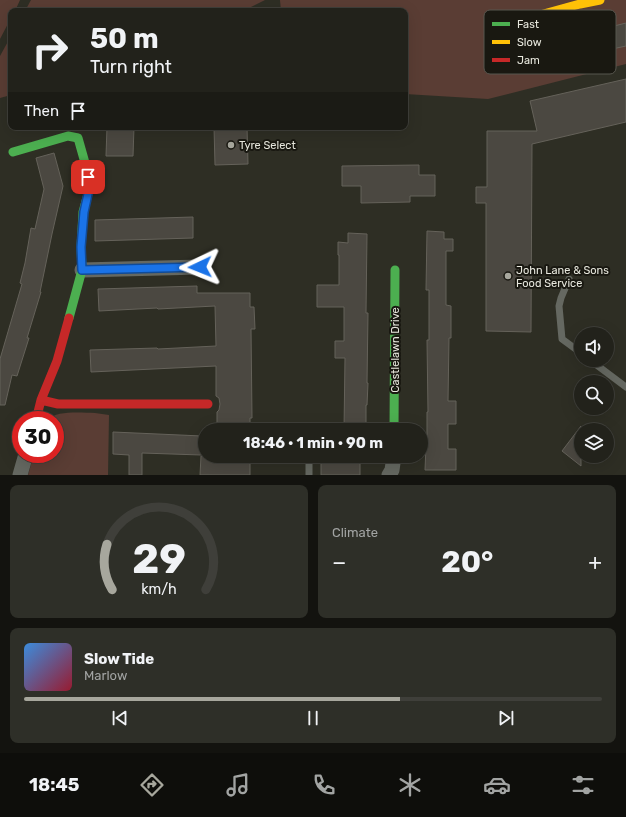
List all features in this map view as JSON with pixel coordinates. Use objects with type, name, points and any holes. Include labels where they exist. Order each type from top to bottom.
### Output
[{"type":"street","points":[[558,10],[600,0]]},
{"type":"street","points":[[13,152],[68,136],[78,138],[88,177],[88,194],[84,212],[81,247],[82,270],[57,361],[41,400],[38,411]]},
{"type":"street","points":[[82,270],[200,267]]},
{"type":"street","name":"Castlelawn Drive","points":[[394,423],[395,270]]},
{"type":"street","points":[[41,400],[58,404],[208,404]]},
{"type":"street","points":[[20,475],[23,463]]},
{"type":"street","points":[[389,475],[392,470],[393,463]]},
{"type":"lane","points":[[569,279],[559,306],[562,339],[574,348]]},
{"type":"lane","points":[[599,367],[626,387]]},
{"type":"lane","points":[[309,463],[309,475]]},
{"type":"shaded area","points":[[0,0],[20,0],[16,8],[8,8],[8,24],[0,39]]},
{"type":"shaded area","points":[[31,0],[265,0],[249,8],[27,8]]},
{"type":"shaded area","points":[[280,0],[626,0],[626,64],[616,67],[616,10],[484,10],[484,74],[587,74],[488,99],[408,94],[408,8],[281,8]]},
{"type":"shaded area","points":[[8,41],[8,96],[0,98],[0,56]]},
{"type":"shaded area","points":[[64,413],[109,415],[108,475],[28,475],[31,463],[64,463]]},
{"type":"building","points":[[626,23],[626,46],[616,48],[616,26]]},
{"type":"building","name":"John Lane & Sons Food Service","points":[[626,79],[626,122],[532,144],[531,332],[486,331],[486,203],[476,203],[476,187],[487,187],[487,131],[537,131],[530,101]]},
{"type":"building","points":[[107,130],[134,130],[133,156],[106,156]]},
{"type":"building","name":"Tyre Select","points":[[214,130],[247,130],[248,164],[215,165]]},
{"type":"building","points":[[54,153],[63,186],[41,292],[17,376],[12,375],[5,405],[0,405],[0,359],[22,284],[20,283],[31,228],[35,229],[44,189],[36,158]]},
{"type":"building","points":[[419,165],[419,175],[435,175],[435,196],[410,196],[410,202],[361,203],[361,186],[342,186],[342,166]]},
{"type":"building","points":[[193,217],[193,238],[95,241],[95,220]]},
{"type":"building","points":[[427,231],[444,232],[444,239],[453,239],[453,251],[446,251],[446,305],[451,306],[448,401],[456,401],[456,424],[448,424],[448,449],[456,449],[456,470],[425,470],[425,463],[428,463],[427,340],[429,340],[429,290],[426,290]]},
{"type":"building","points":[[348,233],[367,234],[366,313],[368,313],[368,383],[366,423],[344,423],[345,358],[335,358],[335,341],[344,341],[344,307],[317,307],[317,285],[339,285],[338,242],[348,243]]},
{"type":"building","points":[[197,286],[197,293],[250,293],[250,307],[254,307],[255,329],[251,329],[252,418],[250,418],[250,423],[217,423],[217,412],[220,404],[219,398],[216,396],[216,366],[91,372],[90,350],[216,346],[215,306],[99,311],[98,289]]},
{"type":"building","points":[[113,432],[198,436],[198,455],[142,453],[142,475],[129,475],[129,455],[113,454]]},
{"type":"building","points":[[574,435],[574,460],[562,451]]},
{"type":"building","points":[[201,463],[250,463],[250,475],[200,475]]},
{"type":"building","points":[[321,463],[360,463],[360,475],[321,475]]},
{"type":"traffic: fast","points":[[13,152],[68,136],[78,138],[89,177],[88,194],[83,212],[81,247],[82,270],[69,318]]},
{"type":"traffic: fast","points":[[394,423],[395,270]]},
{"type":"traffic: slow","points":[[558,10],[600,0]]},
{"type":"traffic: jam","points":[[38,411],[41,400],[57,361],[69,318]]},
{"type":"traffic: jam","points":[[41,400],[58,404],[208,404]]},
{"type":"place","name":"Tyre Select","points":[[231,145]]},
{"type":"place","name":"John Lane & Sons Food Service","points":[[508,276]]},
{"type":"route","points":[[88,177],[88,194],[84,212],[81,247],[82,270],[200,267]]}]
